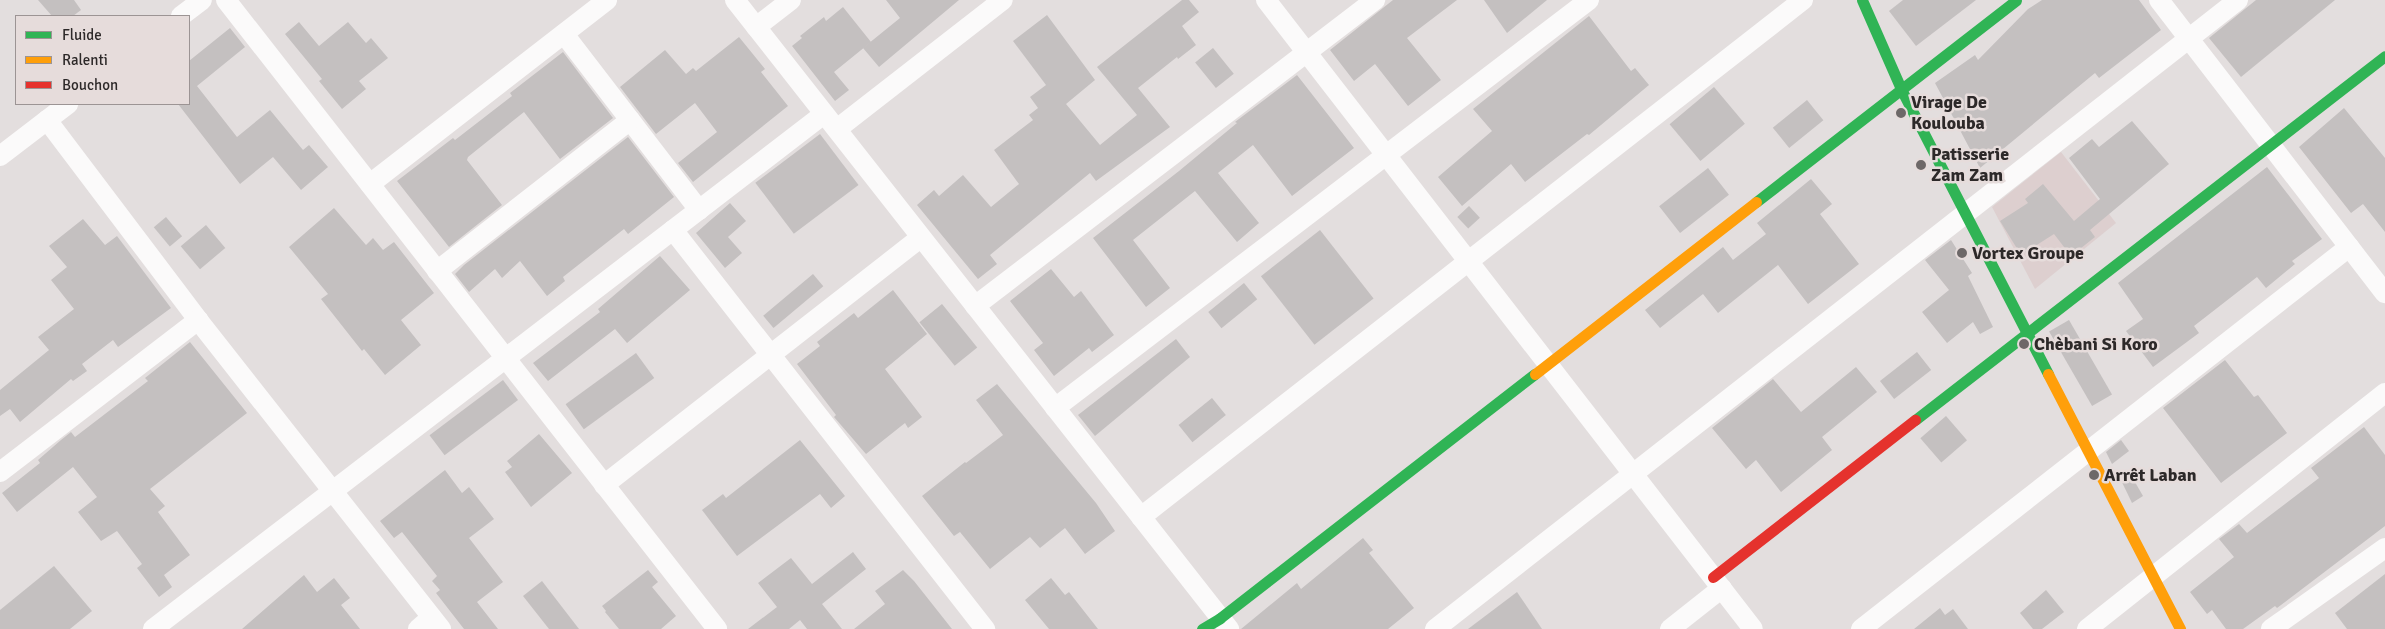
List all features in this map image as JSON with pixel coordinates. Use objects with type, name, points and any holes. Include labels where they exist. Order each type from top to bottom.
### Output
[{"type":"street","points":[[181,15],[202,0]]},
{"type":"street","points":[[226,0],[717,629]]},
{"type":"street","points":[[370,184],[607,0]]},
{"type":"street","points":[[735,0],[1224,623]]},
{"type":"street","points":[[756,27],[791,0]]},
{"type":"street","points":[[153,629],[699,210],[1003,0]]},
{"type":"street","points":[[1266,0],[1753,629]]},
{"type":"street","points":[[975,306],[1376,0]]},
{"type":"street","points":[[1055,408],[1589,0]]},
{"type":"street","points":[[1141,517],[1803,0]]},
{"type":"street","points":[[1862,0],[1902,89],[2180,629]]},
{"type":"street","points":[[1202,629],[1224,623],[1548,364],[2016,0]]},
{"type":"street","points":[[2158,0],[2385,293]]},
{"type":"street","points":[[1435,629],[2238,0]]},
{"type":"street","points":[[564,34],[699,210]]},
{"type":"street","points":[[1670,629],[1717,583],[2027,333],[2385,56]]},
{"type":"street","points":[[0,156],[67,105]]},
{"type":"street","points":[[47,120],[198,320],[333,490],[430,625]]},
{"type":"street","points":[[437,271],[630,120]]},
{"type":"street","points":[[673,230],[985,629]]},
{"type":"street","points":[[604,485],[921,237]]},
{"type":"street","points":[[1861,629],[2349,247]]},
{"type":"street","points":[[0,472],[198,320]]},
{"type":"street","points":[[2087,629],[2385,393]]},
{"type":"street","points":[[2271,629],[2385,548]]},
{"type":"shaded area","points":[[2061,152],[2116,223],[2035,289],[1992,207]]},
{"type":"building","points":[[38,0],[74,0],[81,10],[74,15],[51,15]]},
{"type":"building","points":[[886,0],[959,0],[879,67],[863,48],[900,18]]},
{"type":"building","points":[[1182,0],[1189,0],[1199,12],[1182,26],[1196,45],[1178,59],[1177,57],[1138,88],[1170,127],[1096,181],[1090,173],[990,255],[997,264],[978,279],[917,205],[934,190],[939,196],[963,175],[991,207],[1019,184],[994,150],[1033,120],[1029,115],[1038,108],[1030,97],[1046,85],[1013,41],[1047,15],[1095,80],[1066,104],[1100,145],[1137,115],[1097,67]]},
{"type":"building","points":[[1393,0],[1457,0],[1407,38],[1441,80],[1408,106],[1375,64],[1354,81],[1330,50]]},
{"type":"building","points":[[1484,0],[1547,0],[1507,33]]},
{"type":"building","points":[[1903,0],[1976,0],[1916,46],[1889,11]]},
{"type":"building","points":[[2042,0],[2139,0],[2161,30],[2099,78],[2095,73],[1980,168],[1935,83],[1975,55],[1978,60],[2028,9]]},
{"type":"building","points":[[2256,0],[2335,0],[2241,77],[2209,38]]},
{"type":"building","points":[[843,7],[871,42],[834,72],[849,90],[835,101],[792,46],[802,38],[800,36],[824,17],[826,21]]},
{"type":"building","points":[[1589,16],[1631,71],[1635,68],[1649,85],[1589,135],[1587,134],[1525,182],[1511,164],[1462,206],[1438,177],[1492,131],[1473,109]]},
{"type":"building","points":[[299,22],[319,46],[348,22],[366,43],[371,38],[388,58],[359,81],[366,89],[342,109],[319,81],[322,79],[285,34]]},
{"type":"building","points":[[230,28],[245,47],[197,86],[237,137],[270,110],[303,150],[309,145],[328,167],[301,190],[273,157],[240,184],[179,105],[190,105],[190,60]]},
{"type":"building","points":[[739,37],[765,69],[761,72],[788,106],[693,182],[678,163],[717,132],[695,103],[656,134],[620,87],[665,50],[686,74],[693,68],[696,71]]},
{"type":"building","points":[[1213,48],[1234,74],[1216,88],[1195,62]]},
{"type":"building","points":[[563,52],[613,118],[560,159],[524,112],[468,157],[467,160],[502,205],[449,247],[397,181],[453,138],[455,140],[512,96],[510,93]]},
{"type":"building","points":[[1297,75],[1354,148],[1292,196],[1253,145],[1218,173],[1259,223],[1237,242],[1195,191],[1133,240],[1170,288],[1146,307],[1093,238],[1179,171],[1237,123],[1235,122]]},
{"type":"building","points":[[1714,87],[1745,124],[1700,161],[1670,124]]},
{"type":"building","points":[[1807,100],[1823,120],[1789,148],[1773,128]]},
{"type":"building","points":[[2344,108],[2385,158],[2385,232],[2363,204],[2351,213],[2299,147]]},
{"type":"building","points":[[2132,121],[2169,164],[2090,230],[2095,237],[2071,256],[2054,234],[2021,255],[2000,221],[2028,203],[2025,199],[2043,184],[2074,221],[2100,199],[2069,158],[2092,139],[2099,147]]},
{"type":"building","points":[[820,134],[859,185],[794,234],[755,183]]},
{"type":"building","points":[[628,137],[674,197],[628,234],[624,229],[563,277],[565,281],[547,296],[520,261],[502,278],[495,269],[469,292],[455,274],[464,265]]},
{"type":"building","points":[[2267,167],[2322,239],[2292,261],[2295,264],[2266,288],[2257,277],[2194,326],[2199,333],[2153,367],[2126,331],[2143,319],[2118,283]]},
{"type":"building","points":[[1708,168],[1729,195],[1680,233],[1659,206]]},
{"type":"building","points":[[1811,179],[1832,204],[1820,214],[1859,264],[1808,304],[1778,265],[1718,313],[1703,294],[1660,328],[1645,310],[1723,247],[1733,260],[1766,234],[1757,223]]},
{"type":"building","points":[[730,203],[746,221],[728,237],[742,253],[725,268],[696,233]]},
{"type":"building","points":[[1469,206],[1480,218],[1468,229],[1457,217]]},
{"type":"building","points":[[334,208],[366,245],[373,238],[383,250],[394,242],[434,293],[401,320],[421,345],[385,375],[364,349],[362,351],[321,299],[328,294],[289,247]]},
{"type":"building","points":[[166,217],[182,236],[170,246],[154,227]]},
{"type":"building","points":[[83,219],[105,245],[117,236],[171,308],[118,347],[113,340],[82,364],[87,371],[73,381],[71,379],[20,422],[10,409],[0,416],[0,390],[49,350],[38,337],[74,309],[51,280],[67,267],[49,246]]},
{"type":"building","points":[[206,225],[225,248],[200,269],[181,246]]},
{"type":"building","points":[[1320,230],[1374,299],[1314,345],[1261,276]]},
{"type":"building","points":[[1951,240],[1972,273],[1968,276],[1993,327],[1980,334],[1973,322],[1947,343],[1922,312],[1949,290],[1925,260]]},
{"type":"building","points":[[660,256],[690,290],[627,343],[615,329],[548,381],[533,363],[600,312],[598,309]]},
{"type":"building","points":[[1051,269],[1074,297],[1081,291],[1114,335],[1092,352],[1089,348],[1054,376],[1034,350],[1043,343],[1010,301]]},
{"type":"building","points":[[813,274],[823,286],[773,328],[763,316]]},
{"type":"building","points":[[1244,283],[1257,299],[1221,328],[1208,312]]},
{"type":"building","points":[[893,290],[927,334],[885,369],[922,417],[908,428],[905,423],[866,454],[834,417],[836,415],[797,364],[820,346],[817,342],[854,313],[858,318]]},
{"type":"building","points":[[942,304],[977,348],[955,366],[919,322]]},
{"type":"building","points":[[2069,320],[2112,394],[2092,406],[2049,332]]},
{"type":"building","points":[[1176,339],[1190,357],[1095,436],[1078,415]]},
{"type":"building","points":[[190,342],[247,413],[150,489],[165,506],[158,512],[190,555],[164,575],[172,587],[159,597],[137,568],[142,564],[117,531],[101,541],[78,512],[97,497],[73,467],[17,512],[2,493],[40,463],[38,460],[61,440],[71,432],[75,437],[148,381],[145,378]]},
{"type":"building","points":[[1917,352],[1931,370],[1894,399],[1880,381]]},
{"type":"building","points":[[636,353],[654,378],[584,429],[566,404]]},
{"type":"building","points":[[2225,360],[2254,397],[2258,395],[2287,433],[2221,483],[2163,408]]},
{"type":"building","points":[[1856,367],[1877,392],[1822,437],[1832,450],[1781,492],[1756,460],[1746,469],[1712,428],[1773,379],[1801,412]]},
{"type":"building","points":[[503,380],[518,400],[445,455],[430,435]]},
{"type":"building","points":[[997,384],[1096,503],[1115,531],[1085,554],[1065,528],[1040,548],[1030,537],[990,569],[960,532],[954,536],[922,496],[1003,435],[976,400]]},
{"type":"building","points":[[1212,398],[1226,415],[1192,442],[1179,425]]},
{"type":"building","points":[[1946,416],[1967,440],[1941,462],[1920,438]]},
{"type":"building","points":[[2364,427],[2385,455],[2385,526],[2277,608],[2275,606],[2243,629],[2226,629],[2212,610],[2207,614],[2190,592],[2234,557],[2219,539],[2239,524],[2247,533],[2319,478],[2311,468]]},
{"type":"building","points":[[539,434],[572,473],[531,507],[505,472],[512,467],[507,461]]},
{"type":"building","points":[[800,440],[845,496],[831,508],[820,494],[737,556],[702,510],[723,494],[726,498]]},
{"type":"building","points":[[2121,440],[2129,451],[2112,464],[2106,452]]},
{"type":"building","points":[[445,470],[462,493],[469,487],[494,519],[469,538],[503,582],[477,602],[498,629],[464,629],[436,593],[440,590],[432,581],[437,576],[402,532],[394,538],[380,521]]},
{"type":"building","points":[[2128,470],[2143,496],[2132,503],[2119,476]]},
{"type":"building","points":[[1363,538],[1373,550],[1369,553],[1414,608],[1388,629],[1241,629],[1297,583],[1301,589]]},
{"type":"building","points":[[853,552],[866,569],[822,604],[842,629],[807,629],[800,620],[789,629],[748,629],[777,607],[758,583],[791,558],[812,584]]},
{"type":"building","points":[[54,566],[92,611],[70,629],[0,629],[0,610]]},
{"type":"building","points":[[648,570],[658,582],[652,587],[676,616],[661,629],[619,629],[602,606]]},
{"type":"building","points":[[903,570],[952,629],[854,629],[885,604],[875,591]]},
{"type":"building","points":[[2385,574],[2385,629],[2347,629],[2335,613]]},
{"type":"building","points":[[304,575],[317,592],[334,578],[350,598],[341,605],[360,629],[242,629]]},
{"type":"building","points":[[1051,578],[1065,595],[1069,592],[1098,629],[1049,629],[1025,600]]},
{"type":"building","points":[[542,581],[579,629],[549,629],[523,596]]},
{"type":"building","points":[[2046,590],[2064,612],[2042,629],[2033,629],[2020,613]]},
{"type":"building","points":[[1517,592],[1542,629],[1468,629]]},
{"type":"building","points":[[1940,608],[1945,615],[1953,609],[1968,629],[1914,629]]},
{"type":"traffic: fast","points":[[1862,0],[1901,89],[2048,374]]},
{"type":"traffic: fast","points":[[1756,202],[2016,0]]},
{"type":"traffic: fast","points":[[1915,420],[2385,56]]},
{"type":"traffic: fast","points":[[1202,629],[1220,618],[1535,374]]},
{"type":"traffic: slow","points":[[1535,374],[1756,202]]},
{"type":"traffic: slow","points":[[2048,374],[2180,629]]},
{"type":"traffic: jam","points":[[1713,577],[1915,420]]},
{"type":"place","name":"Virage De Koulouba","points":[[1901,113]]},
{"type":"place","name":"Patisserie Zam Zam","points":[[1921,165]]},
{"type":"place","name":"Vortex Groupe","points":[[1962,253]]},
{"type":"place","name":"Chèbani Si Koro","points":[[2024,344]]},
{"type":"place","name":"Arrêt Laban","points":[[2094,475]]}]
